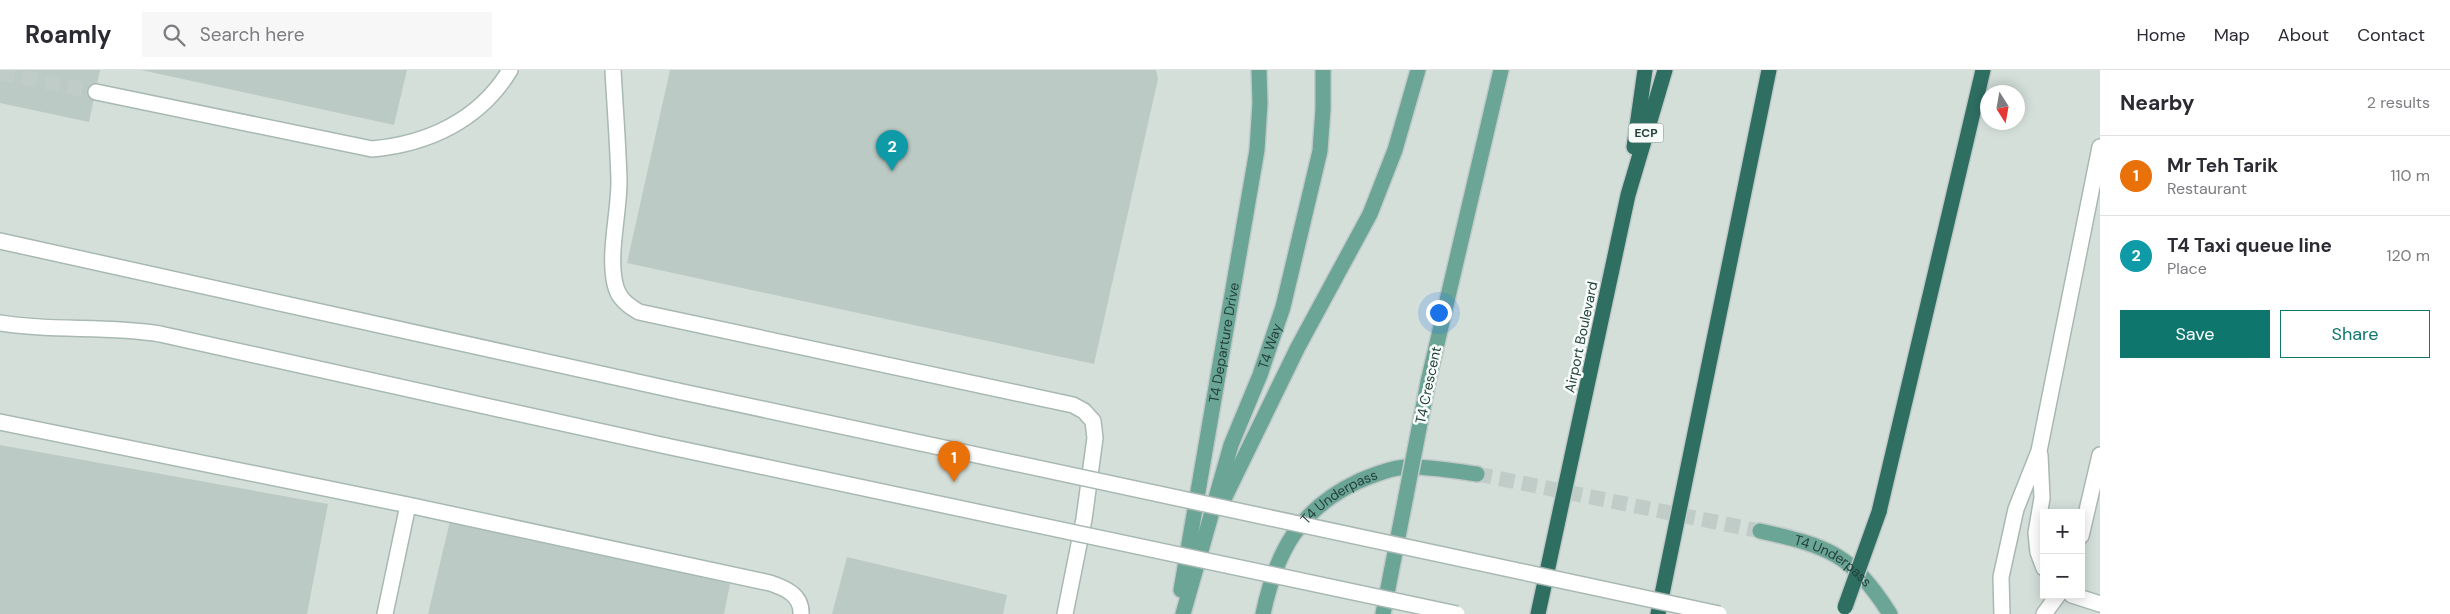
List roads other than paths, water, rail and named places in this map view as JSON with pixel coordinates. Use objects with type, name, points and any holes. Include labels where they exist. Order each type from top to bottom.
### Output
[{"type":"highway","points":[[1628,195],[1645,70]]},
{"type":"highway","name":"Airport Boulevard","points":[[1538,614],[1628,195],[1665,70]]},
{"type":"highway","points":[[1658,614],[1769,70]]},
{"type":"highway","points":[[1844,610],[1879,512],[1983,70]]},
{"type":"main road","name":"T4 Departure Drive","points":[[1177,614],[1257,150],[1260,103],[1259,70]]},
{"type":"main road","name":"T4 Way","points":[[1183,614],[1231,445],[1260,375],[1287,289],[1320,151],[1323,70]]},
{"type":"main road","points":[[1206,536],[1298,347],[1370,214],[1395,150],[1418,70]]},
{"type":"main road","name":"T4 Crescent","points":[[1383,614],[1428,382],[1501,70]]},
{"type":"main road","name":"T4 Underpass","points":[[1264,614],[1283,550],[1300,523],[1343,489],[1373,475],[1404,467],[1434,468],[1478,474]]},
{"type":"main road","name":"T4 Underpass","points":[[1760,531],[1821,546],[1850,563],[1880,598],[1890,614]]},
{"type":"lane","points":[[96,92],[372,149],[399,147],[425,140],[450,128],[472,113],[492,94],[510,70]]},
{"type":"lane","points":[[613,70],[619,181],[612,269],[615,286],[620,298],[627,305],[639,312],[1073,405],[1084,411],[1093,422],[1095,438],[1084,519],[1065,614]]},
{"type":"lane","points":[[2002,614],[2001,577],[2016,508],[2040,451],[2100,147]]},
{"type":"lane","points":[[0,241],[678,390],[1719,614]]},
{"type":"lane","points":[[0,323],[42,327],[130,329],[160,334],[666,446],[1457,614]]},
{"type":"lane","points":[[0,422],[408,505],[770,583],[785,588],[797,596],[801,614]]},
{"type":"lane","points":[[2040,451],[2042,498],[2036,534],[2040,557]]},
{"type":"lane","points":[[2085,521],[2100,455]]},
{"type":"lane","points":[[385,614],[408,505]]},
{"type":"lane","points":[[2044,614],[2055,599]]},
{"type":"lane","points":[[2084,599],[2100,604]]},
{"type":"tunnel","points":[[0,73],[96,92]]},
{"type":"tunnel","points":[[1477,474],[1760,531]]},
{"type":"place","name":"T4 Taxi queue line","points":[[892,171]]},
{"type":"place","name":"Mr Teh Tarik","points":[[954,482]]}]
